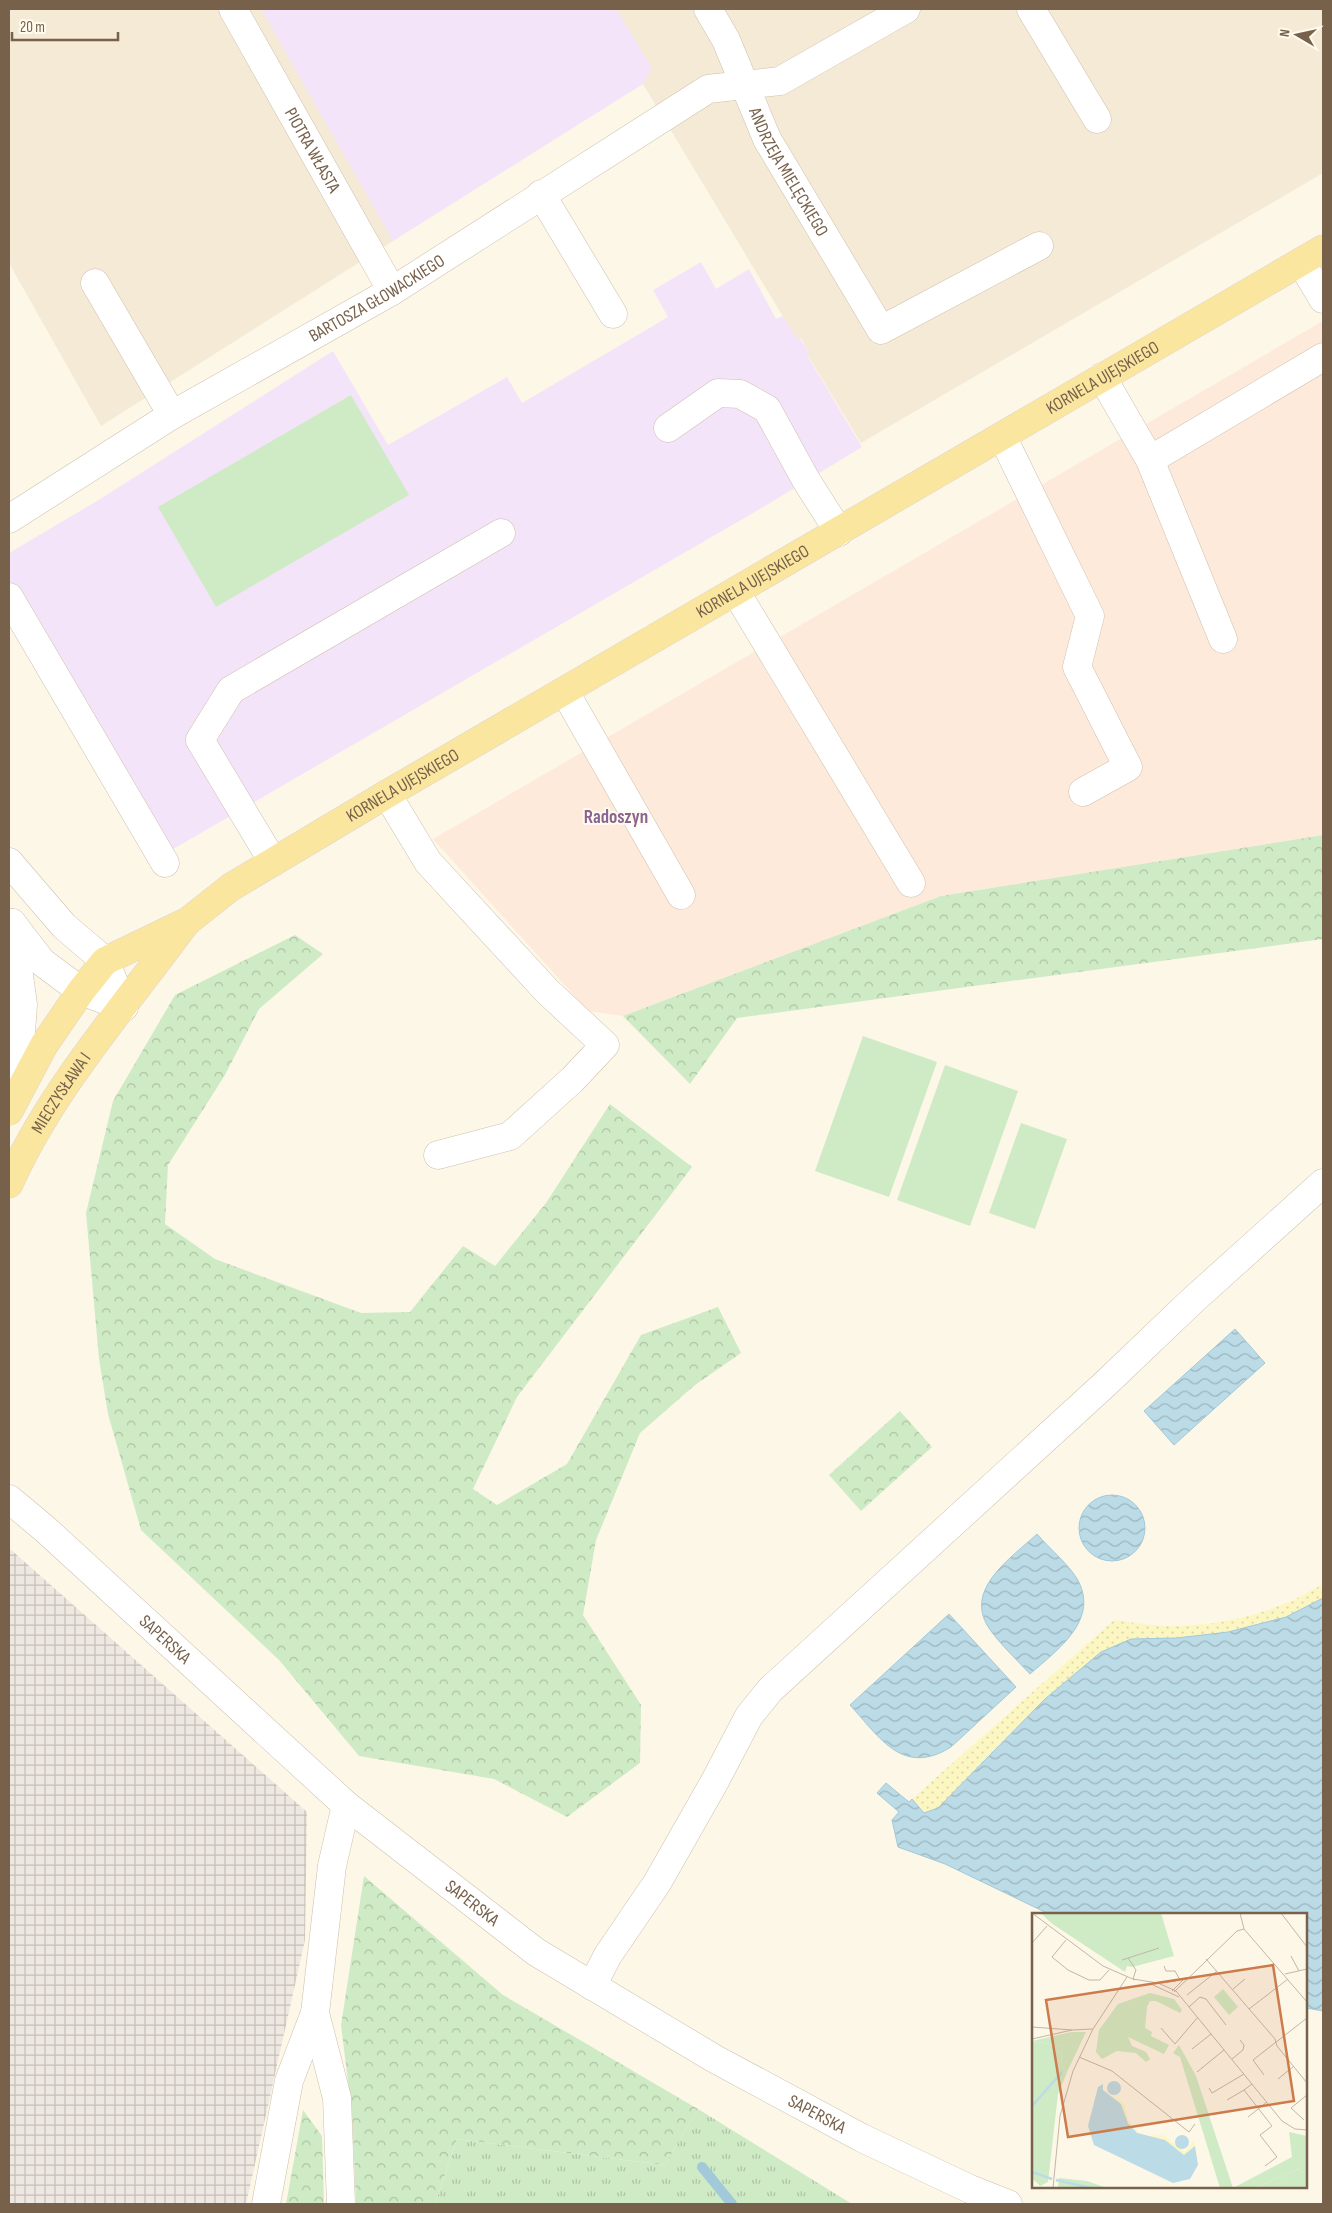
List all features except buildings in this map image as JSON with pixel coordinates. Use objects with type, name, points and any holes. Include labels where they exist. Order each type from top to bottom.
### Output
[{"type":"main road","name":"KORNELA UJEJSKIEGO","points":[[81,991],[105,961],[188,921],[231,887],[387,794],[1312,256]]},
{"type":"main road","name":"KORNELA UJEJSKIEGO","points":[[124,1007],[188,921]]},
{"type":"main road","name":"MIECZYSŁAWA I","points":[[9,1112],[44,1045],[81,991]]},
{"type":"main road","name":"MIECZYSŁAWA I","points":[[9,1184],[22,1153],[47,1114],[124,1007]]},
{"type":"street","name":"PIOTRA WŁASTA","points":[[233,9],[392,291]]},
{"type":"street","name":"ANDRZEJA MIELĘCKIEGO","points":[[708,9],[726,40],[767,139],[881,330],[1039,246]]},
{"type":"street","name":"BARTOSZA GŁOWACKIEGO","points":[[9,519],[172,415],[392,291],[708,89],[780,81],[906,9]]},
{"type":"street","points":[[1031,9],[1097,119]]},
{"type":"street","points":[[542,194],[613,314]]},
{"type":"street","points":[[1312,256],[1323,299]]},
{"type":"street","points":[[95,283],[172,415]]},
{"type":"street","points":[[1150,460],[1323,357]]},
{"type":"street","points":[[1102,377],[1150,460],[1223,639]]},
{"type":"street","points":[[668,428],[718,393],[740,394],[766,409],[806,480],[839,532]]},
{"type":"street","points":[[1002,436],[1090,616],[1077,667],[1128,767],[1083,792]]},
{"type":"street","points":[[273,862],[200,740],[231,690],[501,533]]},
{"type":"street","points":[[736,592],[911,883]]},
{"type":"street","points":[[9,597],[165,863]]},
{"type":"street","points":[[565,692],[681,895]]},
{"type":"street","points":[[387,794],[428,862],[546,991],[606,1045],[572,1080],[510,1136],[438,1156]]},
{"type":"street","points":[[9,862],[64,926],[105,961],[124,1007]]},
{"type":"street","points":[[10,918],[42,962],[81,991],[124,1007]]},
{"type":"street","points":[[9,1102],[19,1059],[23,1005],[10,918]]},
{"type":"street","points":[[592,1986],[608,1955],[657,1883],[715,1781],[749,1716],[770,1690],[1323,1183]]},
{"type":"street","name":"SAPERSKA","points":[[9,1499],[45,1529],[346,1805],[536,1952],[715,2059],[862,2138],[970,2190],[1008,2204]]},
{"type":"street","points":[[266,2204],[288,2082],[316,2013],[332,1866],[346,1805]]},
{"type":"street","points":[[316,2013],[337,2098],[341,2204]]},
{"type":"shaded area","points":[[9,9],[261,9],[393,241],[101,426],[9,263]]},
{"type":"shaded area","points":[[261,9],[616,9],[652,68],[643,84],[393,241]]},
{"type":"shaded area","points":[[616,9],[1323,9],[1323,173],[861,443],[807,354],[809,353],[801,338],[797,340],[643,84],[651,68]]},
{"type":"shaded area","points":[[701,262],[716,289],[749,269],[776,319],[783,316],[797,339],[800,338],[809,353],[807,355],[862,447],[765,506],[149,863],[9,622],[9,553],[97,501],[333,351],[388,445],[507,377],[522,403],[668,317],[653,290]]},
{"type":"shaded area","points":[[1323,321],[1323,835],[941,896],[623,1016],[588,1011],[433,839]]},
{"type":"shaded area","points":[[9,1548],[307,1812],[305,1940],[246,2204],[9,2204]]},
{"type":"green space","points":[[351,395],[409,495],[216,607],[158,507]]},
{"type":"green space","points":[[1323,835],[1323,939],[737,1018],[690,1084],[623,1016],[941,896]]},
{"type":"green space","points":[[295,935],[323,954],[259,1009],[225,1075],[168,1165],[165,1224],[215,1259],[361,1313],[410,1312],[463,1246],[495,1266],[546,1203],[610,1104],[692,1167],[517,1397],[473,1489],[497,1505],[567,1464],[641,1335],[718,1307],[741,1353],[695,1385],[640,1433],[596,1540],[583,1615],[641,1705],[640,1763],[567,1817],[494,1779],[359,1756],[279,1660],[141,1530],[108,1414],[99,1359],[86,1213],[113,1101],[175,995]]},
{"type":"green space","points":[[863,1036],[937,1062],[889,1197],[815,1171]]},
{"type":"green space","points":[[945,1065],[1018,1091],[970,1226],[897,1200]]},
{"type":"green space","points":[[1021,1123],[1067,1139],[1035,1229],[989,1213]]},
{"type":"green space","points":[[900,1411],[932,1447],[861,1511],[829,1475]]},
{"type":"green space","points":[[364,1876],[503,1995],[698,2109],[665,2165],[457,2139],[435,2204],[356,2204],[352,2113],[341,2025]]},
{"type":"green space","points":[[698,2109],[852,2204],[435,2204],[457,2139],[665,2165]]},
{"type":"green space","points":[[303,2110],[322,2136],[324,2204],[286,2204]]},
{"type":"sand","points":[[1323,1584],[1323,1598],[1286,1617],[1228,1632],[1177,1638],[1131,1639],[1101,1652],[1045,1699],[938,1808],[924,1813],[912,1799],[1114,1620],[1164,1626],[1185,1626],[1226,1621],[1286,1603]]},
{"type":"water","points":[[1235,1329],[1265,1363],[1174,1445],[1144,1411]]},
{"type":"water","points":[[1106,1495],[1118,1495],[1130,1500],[1140,1510],[1145,1522],[1143,1541],[1130,1556],[1118,1561],[1106,1561],[1094,1556],[1084,1546],[1079,1534],[1079,1522],[1084,1510],[1094,1500]]},
{"type":"water","points":[[1037,1534],[1076,1577],[1083,1592],[1084,1606],[1080,1620],[1073,1632],[1052,1655],[1030,1674],[991,1631],[983,1616],[982,1602],[985,1589],[993,1577],[1014,1554]]},
{"type":"water","points":[[1323,1598],[1323,2011],[1307,2008],[1307,1913],[1047,1913],[945,1864],[898,1847],[892,1820],[899,1812],[877,1793],[886,1783],[909,1802],[912,1799],[924,1813],[938,1808],[1045,1699],[1101,1652],[1131,1639],[1177,1638],[1228,1632],[1286,1617]]},
{"type":"water","points":[[949,1614],[1016,1687],[951,1747],[934,1755],[919,1758],[906,1756],[882,1741],[850,1705]]},
{"type":"waterway","points":[[702,2167],[732,2204]]},
{"type":"district","name":"Radoszyn","points":[[616,817]]}]
